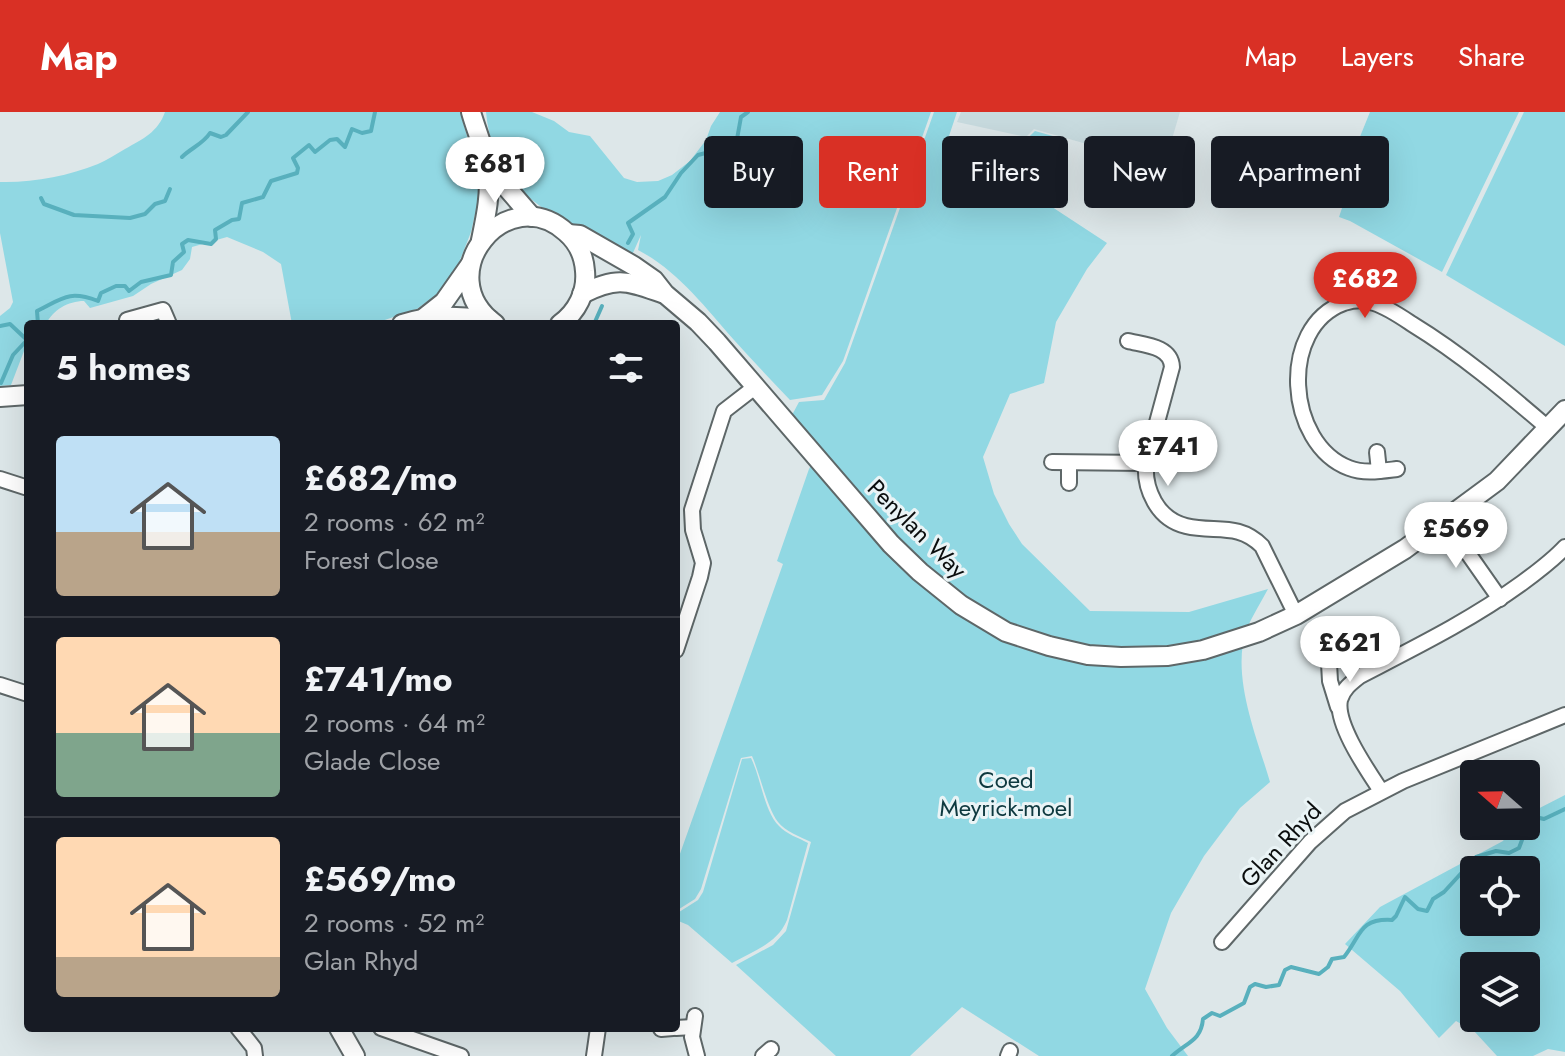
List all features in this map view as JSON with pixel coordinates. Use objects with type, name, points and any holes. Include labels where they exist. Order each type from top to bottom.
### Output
[{"type":"street","points":[[471,112],[488,166],[488,208],[481,240],[471,265],[470,283],[477,305],[491,320]]},
{"type":"street","points":[[488,166],[532,217]]},
{"type":"street","points":[[481,240],[509,220],[532,217]]},
{"type":"street","name":"Penylan Way","points":[[532,217],[554,223],[568,234],[580,235],[654,280],[665,294],[708,332],[891,544],[961,605],[1006,632],[1088,655],[1168,656],[1203,650],[1259,632],[1296,615],[1405,549],[1497,481],[1565,410]]},
{"type":"street","points":[[567,320],[586,280],[583,257],[568,234]]},
{"type":"street","points":[[425,317],[444,302],[471,265]]},
{"type":"street","name":"Penylan Way","points":[[582,294],[604,283],[625,281],[665,294]]},
{"type":"street","points":[[1397,469],[1367,472],[1347,468],[1321,448],[1304,417],[1298,374],[1305,344],[1324,315],[1349,302],[1373,302],[1427,333],[1548,428]]},
{"type":"street","points":[[127,320],[163,310],[167,320]]},
{"type":"street","points":[[415,320],[450,316],[479,320]]},
{"type":"street","points":[[1136,348],[1159,349],[1167,354],[1172,367],[1146,463],[1151,498],[1172,520],[1185,526],[1234,530],[1245,533],[1262,546],[1296,615]]},
{"type":"street","points":[[680,638],[703,563],[693,530],[692,510],[724,411],[755,387]]},
{"type":"street","points":[[0,397],[24,395]]},
{"type":"street","points":[[1377,452],[1379,471]]},
{"type":"street","points":[[1052,462],[1146,463]]},
{"type":"street","points":[[1069,463],[1069,483]]},
{"type":"street","points":[[0,479],[24,487]]},
{"type":"street","points":[[1444,519],[1500,599]]},
{"type":"street","points":[[1339,711],[1340,697],[1348,685],[1360,676],[1453,628],[1500,599],[1565,547]]},
{"type":"street","points":[[1329,663],[1330,681],[1339,711],[1351,740],[1381,791]]},
{"type":"street","points":[[0,685],[24,693]]},
{"type":"street","name":"Glan Rhyd","points":[[1222,942],[1292,861],[1345,811],[1381,791],[1565,715]]},
{"type":"street","points":[[680,1026],[694,1022],[692,1037],[697,1056]]},
{"type":"street","points":[[241,1032],[254,1048],[255,1056]]},
{"type":"street","points":[[341,1032],[355,1056]]},
{"type":"street","points":[[392,1032],[461,1056]]},
{"type":"street","points":[[594,1056],[597,1032]]},
{"type":"shaded area","points":[[961,112],[1180,112],[1173,136],[1084,136],[1084,143],[1068,139],[1068,136],[1034,129],[1027,136],[1021,136],[957,122]]},
{"type":"green space","points":[[165,112],[460,112],[476,167],[479,196],[471,232],[457,268],[437,294],[417,309],[385,320],[291,320],[281,264],[263,252],[227,237],[192,247],[190,259],[182,270],[133,296],[90,308],[84,301],[72,303],[48,320],[24,320],[24,351],[11,385],[0,386],[0,316],[13,302],[0,233],[0,182],[50,178],[98,164],[138,142],[158,125]]},
{"type":"green space","points":[[486,112],[532,112],[554,121],[569,132],[590,136],[624,178],[637,182],[658,181],[672,175],[690,161],[704,143],[704,208],[803,208],[803,136],[707,136],[720,112],[931,112],[923,136],[819,136],[819,208],[897,208],[843,361],[822,395],[790,400],[690,290],[666,268],[638,250],[641,235],[632,255],[558,218],[518,187],[503,167],[492,142]]},
{"type":"green space","name":"Coed Meyrick-moel","points":[[934,112],[957,112],[949,136],[942,136],[942,208],[1054,208],[1107,243],[1087,269],[1056,322],[1044,383],[1010,394],[983,457],[994,494],[1022,544],[1090,611],[1189,612],[1268,589],[1247,628],[1242,666],[1247,706],[1270,782],[1240,808],[1204,856],[1171,913],[1145,989],[1167,1028],[1188,1056],[1039,1056],[962,1007],[910,1056],[836,1056],[736,965],[773,945],[786,931],[811,842],[778,822],[752,756],[741,758],[701,889],[695,899],[680,908],[680,854],[783,564],[777,561],[809,469],[819,451],[792,415],[799,402],[824,400],[845,363],[900,208],[926,208],[925,136]]},
{"type":"green space","points":[[1370,112],[1519,112],[1442,272],[1339,217],[1342,208],[1389,208],[1389,136],[1360,136]]},
{"type":"green space","points":[[1524,112],[1565,112],[1565,346],[1446,275]]},
{"type":"green space","name":"Coed Meyrick-moel","points":[[1035,131],[1053,136],[1030,136]]},
{"type":"green space","points":[[751,758],[774,820],[785,831],[808,843],[783,928],[764,946],[732,963],[680,922],[680,911],[698,900],[703,892],[742,759]]},
{"type":"green space","points":[[1565,795],[1565,1052],[1548,1049],[1533,1056],[1497,1056],[1475,1032],[1540,1032],[1540,952],[1460,952],[1460,1023],[1456,1021],[1439,1038],[1400,991],[1345,944],[1380,907],[1460,864],[1460,936],[1540,936],[1540,856],[1475,856],[1503,841],[1540,840],[1540,808]]},
{"type":"waterway","points":[[182,157],[210,133],[221,137],[226,135],[248,112]]},
{"type":"waterway","points":[[38,320],[37,311],[60,299],[80,296],[98,301],[101,293],[116,286],[125,286],[129,291],[141,282],[171,275],[173,262],[184,252],[182,244],[188,240],[211,244],[216,239],[215,230],[239,219],[242,203],[263,197],[271,181],[297,173],[293,158],[309,145],[315,152],[330,140],[337,139],[345,147],[352,129],[362,133],[371,131],[375,112]]},
{"type":"waterway","points":[[628,243],[633,234],[628,223],[665,197],[698,155],[717,150],[737,139],[741,117],[748,112]]},
{"type":"waterway","points":[[41,198],[44,204],[74,215],[130,218],[145,214],[155,204],[165,201],[170,189]]},
{"type":"waterway","points":[[596,320],[602,306]]},
{"type":"waterway","points":[[0,326],[10,324],[24,337]]},
{"type":"waterway","points":[[1,383],[13,355],[24,343]]},
{"type":"waterway","points":[[1172,1056],[1196,1037],[1203,1019],[1212,1013],[1220,1016],[1244,1003],[1250,987],[1255,984],[1266,987],[1279,985],[1285,970],[1291,967],[1319,974],[1332,959],[1344,957],[1367,925],[1392,920],[1405,897],[1418,909],[1427,911],[1433,899],[1444,892],[1476,857],[1496,851],[1509,853],[1519,848],[1531,816],[1544,819],[1565,809]]}]
